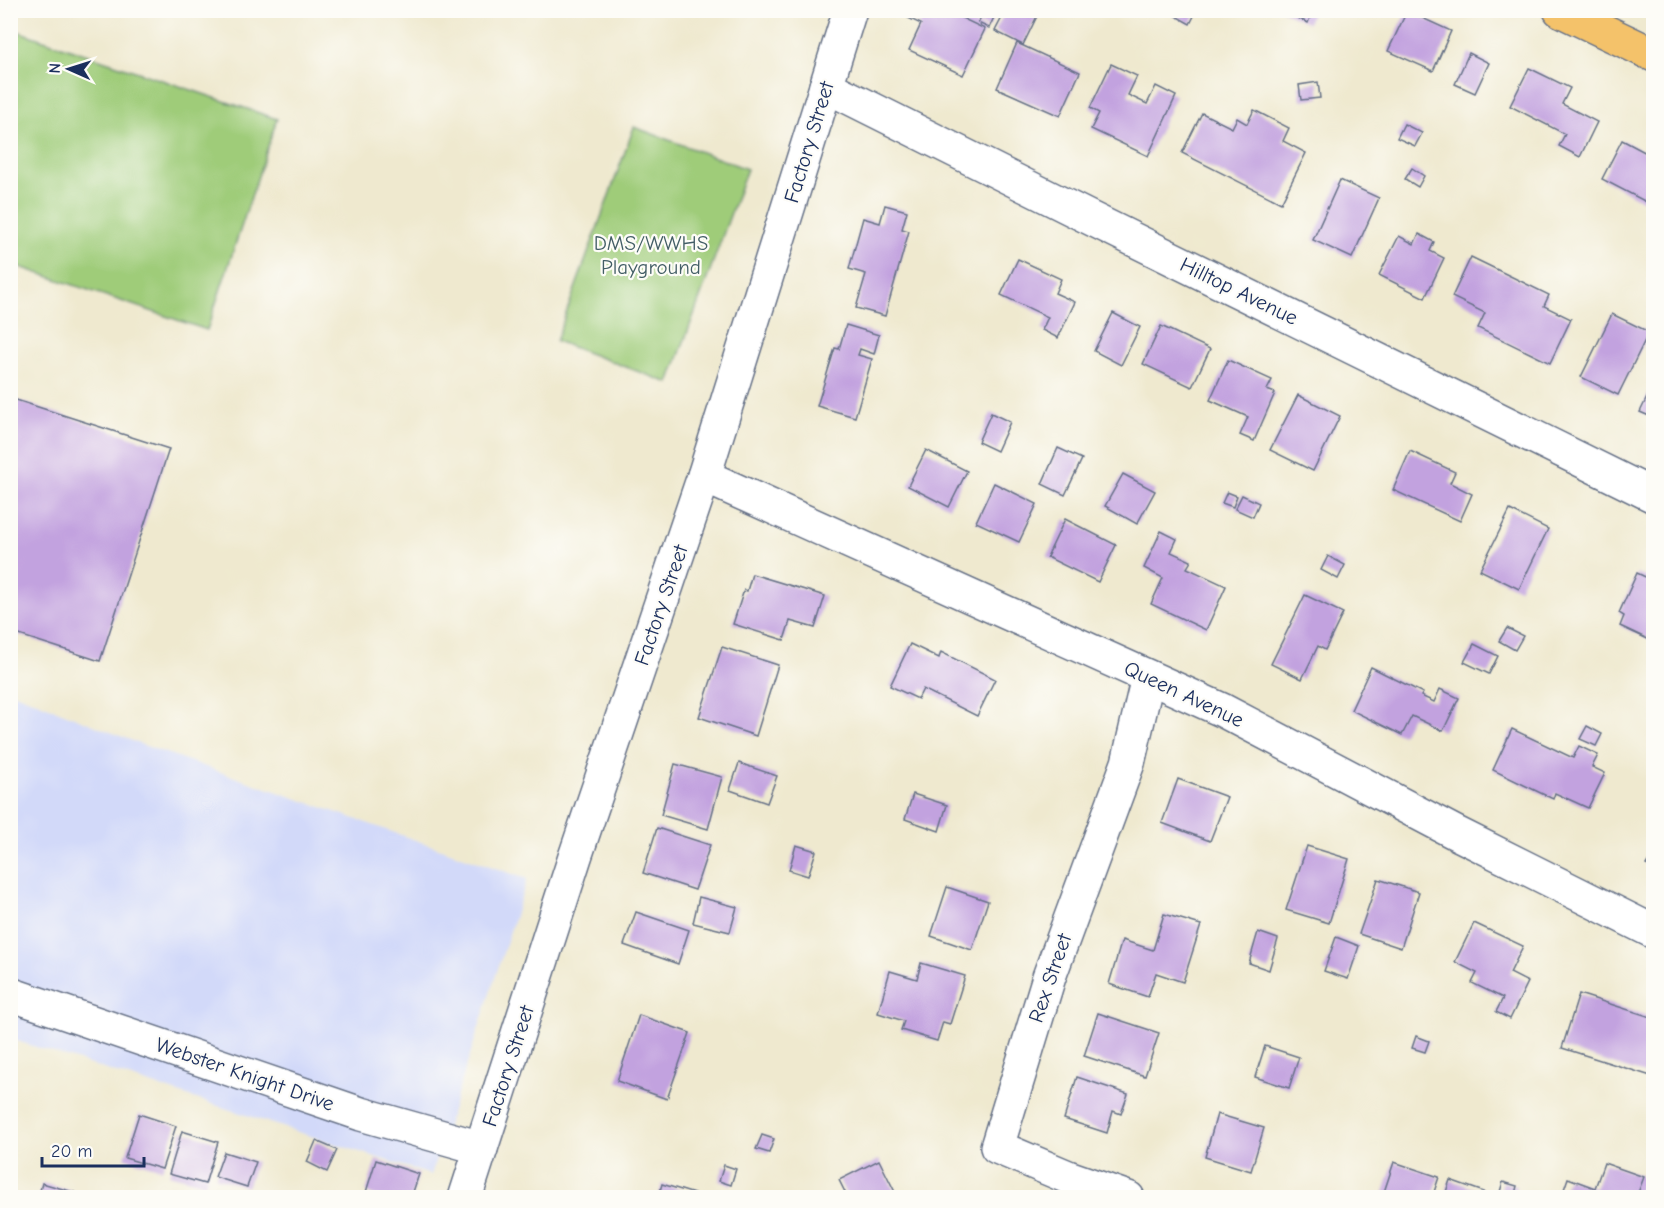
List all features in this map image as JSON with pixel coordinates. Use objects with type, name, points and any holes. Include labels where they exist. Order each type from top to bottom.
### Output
[{"type":"main road","points":[[1560,10],[1653,55]]},
{"type":"street","name":"Factory Street","points":[[465,1197],[575,857],[704,476],[850,10]]},
{"type":"street","name":"Hilltop Avenue","points":[[826,86],[1653,496]]},
{"type":"street","name":"Queen Avenue","points":[[704,476],[1221,710],[1454,832],[1653,932]]},
{"type":"street","name":"Rex Street","points":[[1128,1197],[1068,1177],[997,1147],[1049,977],[1128,763],[1148,676]]},
{"type":"street","name":"Webster Knight Drive","points":[[10,994],[361,1114],[481,1148]]},
{"type":"shaded area","points":[[10,691],[140,744],[527,879],[431,1175],[11,1039]]},
{"type":"green space","points":[[11,29],[277,119],[207,330],[11,264]]},
{"type":"green space","name":"DMS/WWHS Playground","points":[[634,127],[747,169],[669,383],[556,341]]},
{"type":"building","points":[[909,10],[945,10],[985,29],[963,75],[909,50],[921,24],[906,17]]},
{"type":"building","points":[[984,10],[995,15],[989,28],[978,23]]},
{"type":"building","points":[[1006,10],[1036,10],[1039,12],[1023,45],[995,31]]},
{"type":"building","points":[[1165,10],[1197,10],[1190,24]]},
{"type":"building","points":[[1281,10],[1313,10],[1308,23]]},
{"type":"building","points":[[1407,11],[1451,31],[1433,71],[1388,51]]},
{"type":"building","points":[[1017,43],[1080,72],[1060,116],[997,88]]},
{"type":"building","points":[[1469,53],[1489,63],[1475,93],[1455,84]]},
{"type":"building","points":[[1111,64],[1137,76],[1128,95],[1147,104],[1156,86],[1176,96],[1148,156],[1091,129],[1099,113],[1090,108]]},
{"type":"building","points":[[1529,68],[1570,88],[1562,104],[1597,122],[1580,157],[1559,146],[1565,134],[1510,106]]},
{"type":"building","points":[[1318,82],[1320,98],[1301,100],[1299,85]]},
{"type":"building","points":[[1254,110],[1289,128],[1283,141],[1306,153],[1281,203],[1182,153],[1202,113],[1232,128],[1237,118],[1247,124]]},
{"type":"building","points":[[1404,124],[1422,133],[1415,146],[1397,138]]},
{"type":"building","points":[[1622,140],[1654,157],[1654,206],[1602,179]]},
{"type":"building","points":[[1412,168],[1424,176],[1418,187],[1405,179]]},
{"type":"building","points":[[1340,180],[1379,198],[1352,258],[1313,240]]},
{"type":"building","points":[[885,205],[907,211],[902,229],[909,231],[885,316],[856,308],[866,274],[849,269],[863,218],[880,223]]},
{"type":"building","points":[[1419,234],[1434,242],[1430,251],[1444,258],[1425,298],[1379,275],[1399,236],[1414,244]]},
{"type":"building","points":[[1471,257],[1549,295],[1544,306],[1571,319],[1550,363],[1478,328],[1485,313],[1452,297]]},
{"type":"building","points":[[1018,259],[1061,279],[1055,293],[1075,302],[1058,338],[1042,330],[1048,317],[1001,295]]},
{"type":"building","points":[[1113,313],[1140,327],[1121,365],[1094,351]]},
{"type":"building","points":[[1612,314],[1649,332],[1618,395],[1581,377]]},
{"type":"building","points":[[846,325],[879,335],[874,354],[860,349],[858,355],[872,359],[855,417],[817,406],[835,348],[839,349]]},
{"type":"building","points":[[1161,326],[1210,349],[1192,387],[1143,364]]},
{"type":"building","points":[[1228,360],[1272,380],[1267,390],[1275,393],[1254,441],[1240,435],[1248,417],[1210,400]]},
{"type":"building","points":[[1654,383],[1654,418],[1640,412]]},
{"type":"building","points":[[1298,395],[1340,416],[1313,471],[1270,450]]},
{"type":"building","points":[[10,398],[169,449],[100,661],[10,632]]},
{"type":"building","points":[[991,413],[1010,422],[997,451],[978,442]]},
{"type":"building","points":[[1058,448],[1082,459],[1065,495],[1042,484]]},
{"type":"building","points":[[926,450],[967,471],[949,507],[908,486]]},
{"type":"building","points":[[1410,451],[1455,472],[1450,483],[1472,494],[1460,521],[1393,490]]},
{"type":"building","points":[[1123,474],[1155,491],[1137,524],[1105,506]]},
{"type":"building","points":[[994,483],[1037,504],[1019,542],[976,522]]},
{"type":"building","points":[[1227,492],[1237,496],[1233,507],[1222,503]]},
{"type":"building","points":[[1242,495],[1259,503],[1253,517],[1235,509]]},
{"type":"building","points":[[1510,510],[1548,529],[1519,589],[1480,570]]},
{"type":"building","points":[[1065,519],[1116,545],[1098,582],[1047,557]]},
{"type":"building","points":[[1161,531],[1177,539],[1171,552],[1191,561],[1187,568],[1226,586],[1206,630],[1151,604],[1163,578],[1144,568]]},
{"type":"building","points":[[1328,556],[1345,565],[1338,579],[1321,570]]},
{"type":"building","points":[[1637,573],[1654,581],[1654,642],[1620,626],[1624,616],[1619,613]]},
{"type":"building","points":[[752,574],[825,596],[815,628],[790,621],[784,640],[733,624]]},
{"type":"building","points":[[1305,595],[1343,613],[1325,650],[1318,646],[1302,679],[1271,664]]},
{"type":"building","points":[[1507,628],[1523,636],[1515,650],[1499,641]]},
{"type":"building","points":[[910,644],[939,658],[941,652],[995,679],[977,716],[923,689],[918,699],[890,686]]},
{"type":"building","points":[[1474,644],[1498,656],[1489,674],[1464,662]]},
{"type":"building","points":[[722,647],[778,665],[756,736],[699,717]]},
{"type":"building","points":[[1371,667],[1423,693],[1421,696],[1434,702],[1440,689],[1459,698],[1443,731],[1412,716],[1402,735],[1351,710]]},
{"type":"building","points":[[1587,726],[1602,734],[1596,746],[1580,739]]},
{"type":"building","points":[[1512,729],[1573,758],[1579,746],[1598,755],[1592,767],[1605,773],[1588,808],[1555,793],[1553,799],[1493,770]]},
{"type":"building","points":[[739,763],[777,776],[767,803],[730,790]]},
{"type":"building","points":[[675,764],[722,777],[708,829],[661,815]]},
{"type":"building","points":[[1178,779],[1227,797],[1210,841],[1162,823]]},
{"type":"building","points":[[913,794],[947,805],[939,831],[905,819]]},
{"type":"building","points":[[657,828],[710,845],[695,890],[643,873]]},
{"type":"building","points":[[796,845],[816,851],[808,876],[789,870]]},
{"type":"building","points":[[1307,846],[1349,859],[1329,923],[1286,910]]},
{"type":"building","points":[[1654,852],[1654,869],[1646,865]]},
{"type":"building","points":[[1378,879],[1419,892],[1401,948],[1359,934]]},
{"type":"building","points":[[947,887],[988,901],[972,950],[931,936]]},
{"type":"building","points":[[699,897],[737,907],[730,932],[693,923]]},
{"type":"building","points":[[636,912],[689,930],[678,964],[624,945]]},
{"type":"building","points":[[1164,914],[1201,925],[1183,982],[1156,973],[1148,997],[1109,984],[1122,940],[1153,950]]},
{"type":"building","points":[[1474,923],[1523,946],[1510,973],[1528,982],[1510,1019],[1496,1012],[1503,998],[1472,983],[1477,973],[1455,962]]},
{"type":"building","points":[[1258,932],[1278,939],[1269,970],[1249,963]]},
{"type":"building","points":[[1336,937],[1359,946],[1348,979],[1324,971]]},
{"type":"building","points":[[921,963],[965,976],[950,1024],[943,1022],[937,1041],[901,1030],[904,1021],[878,1013],[890,971],[917,979]]},
{"type":"building","points":[[1579,994],[1654,1018],[1654,1077],[1562,1048]]},
{"type":"building","points":[[1098,1013],[1159,1033],[1145,1076],[1084,1056]]},
{"type":"building","points":[[639,1015],[690,1033],[667,1099],[617,1081]]},
{"type":"building","points":[[1416,1036],[1429,1041],[1425,1052],[1412,1048]]},
{"type":"building","points":[[1265,1046],[1299,1057],[1289,1088],[1255,1077]]},
{"type":"building","points":[[1077,1077],[1128,1094],[1121,1114],[1113,1111],[1107,1133],[1064,1119]]},
{"type":"building","points":[[139,1114],[176,1126],[162,1169],[125,1158]]},
{"type":"building","points":[[1217,1114],[1264,1128],[1251,1171],[1205,1157]]},
{"type":"building","points":[[182,1131],[218,1142],[205,1184],[169,1174]]},
{"type":"building","points":[[762,1135],[774,1139],[769,1153],[756,1149]]},
{"type":"building","points":[[316,1141],[337,1150],[327,1172],[307,1162]]},
{"type":"building","points":[[224,1152],[256,1162],[247,1187],[215,1177]]},
{"type":"building","points":[[376,1160],[419,1174],[411,1198],[382,1198],[366,1192]]},
{"type":"building","points":[[879,1160],[898,1198],[848,1198],[839,1180]]},
{"type":"building","points":[[1394,1162],[1439,1177],[1432,1198],[1382,1198]]},
{"type":"building","points":[[1604,1163],[1644,1177],[1636,1198],[1561,1198],[1568,1178],[1595,1188]]},
{"type":"building","points":[[724,1165],[736,1169],[731,1185],[719,1181]]},
{"type":"building","points":[[1450,1180],[1484,1192],[1482,1198],[1444,1198]]},
{"type":"building","points":[[1503,1182],[1517,1186],[1514,1198],[1498,1198]]},
{"type":"building","points":[[42,1183],[91,1197],[91,1198],[38,1198]]},
{"type":"building","points":[[662,1184],[704,1197],[704,1198],[658,1198]]}]
